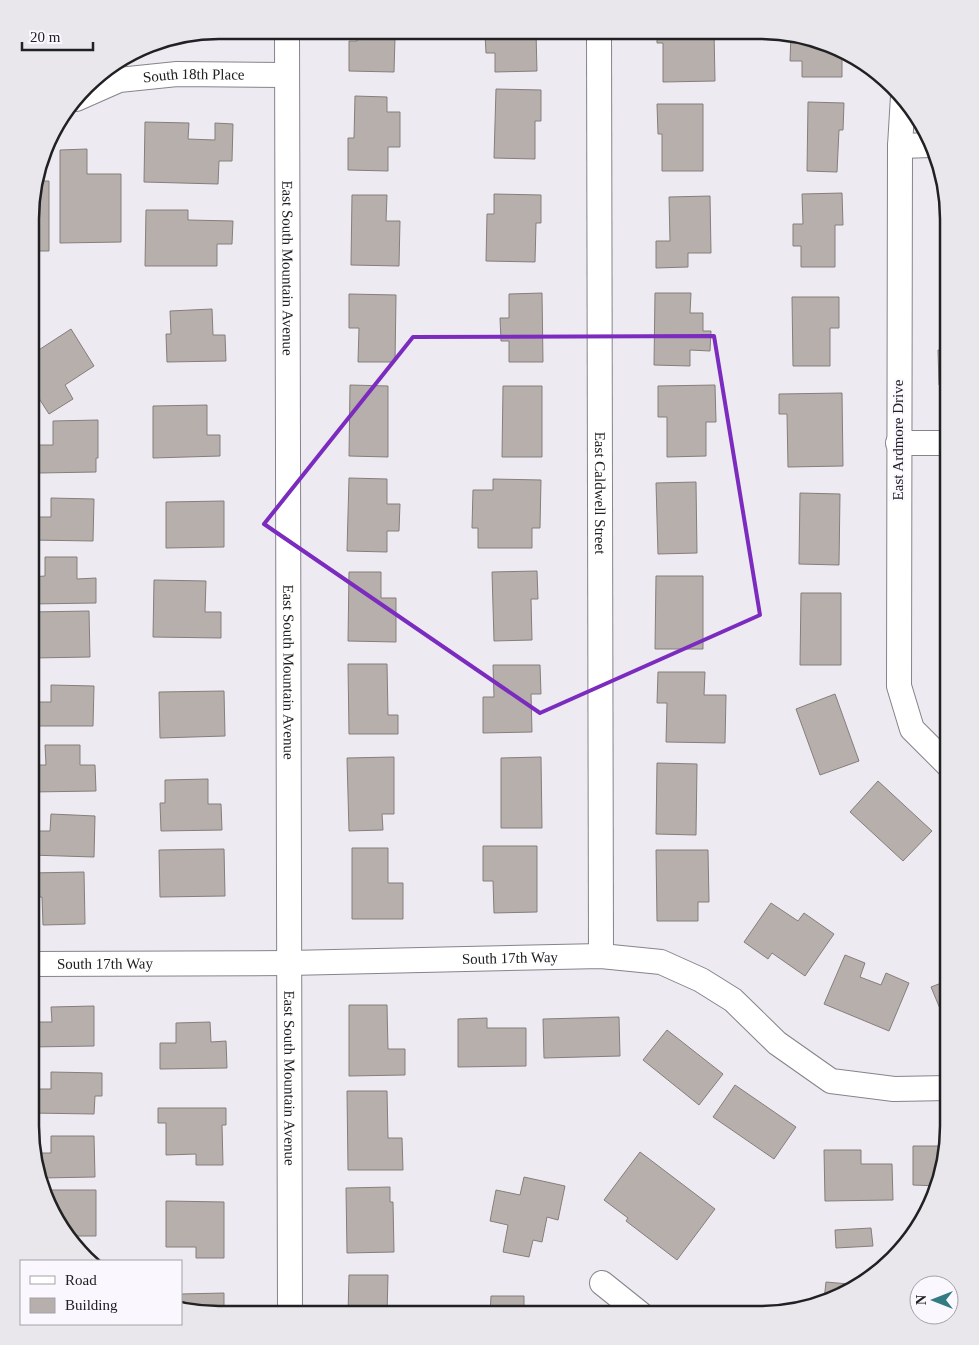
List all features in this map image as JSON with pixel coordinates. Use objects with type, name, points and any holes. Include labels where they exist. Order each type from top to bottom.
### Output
[{"type":"street","name":"East South Mountain Avenue","points":[[287,39],[290,1306]]},
{"type":"street","name":"East Caldwell Street","points":[[599,39],[602,956]]},
{"type":"street","name":"South 18th Place","points":[[92,92],[119,80],[177,74],[287,75]]},
{"type":"street","name":"East Ardmore Drive","points":[[902,108],[900,146],[898,443],[899,686],[912,730],[940,757]]},
{"type":"street","points":[[900,146],[925,145]]},
{"type":"street","points":[[898,443],[940,443]]},
{"type":"street","name":"South 17th Way","points":[[39,964],[289,963],[602,956],[661,962],[701,980],[734,1000],[777,1043],[831,1081],[894,1089],[940,1088]]},
{"type":"street","points":[[602,1283],[631,1306]]},
{"type":"highlighted area","points":[[714,336],[760,615],[540,713],[264,524],[413,337]]},
{"type":"building","points":[[357,39],[395,39],[394,72],[349,71],[349,41],[357,41]]},
{"type":"building","points":[[485,39],[536,39],[537,71],[495,72],[495,53],[486,53]]},
{"type":"building","points":[[657,39],[714,39],[715,81],[663,82],[663,43],[657,43]]},
{"type":"building","points":[[791,41],[818,48],[842,58],[842,77],[802,77],[802,61],[790,61]]},
{"type":"building","points":[[496,89],[541,90],[541,121],[535,121],[535,159],[494,158]]},
{"type":"building","points":[[355,96],[387,97],[387,112],[400,112],[400,147],[388,147],[388,171],[348,170],[348,138],[354,138]]},
{"type":"building","points":[[808,102],[844,103],[843,130],[839,130],[837,172],[807,171]]},
{"type":"building","points":[[657,104],[703,104],[703,171],[662,171],[662,134],[658,134]]},
{"type":"building","points":[[145,122],[189,123],[188,139],[215,140],[215,123],[233,124],[232,161],[219,161],[218,184],[144,182]]},
{"type":"building","points":[[87,149],[87,174],[121,174],[121,242],[60,243],[60,150]]},
{"type":"building","points":[[43,181],[49,181],[49,251],[39,251],[39,207]]},
{"type":"building","points":[[842,193],[843,225],[835,225],[835,267],[801,267],[801,246],[793,246],[793,224],[803,224],[802,194]]},
{"type":"building","points":[[494,194],[541,195],[541,223],[536,223],[535,262],[486,261],[487,214],[494,214]]},
{"type":"building","points":[[352,195],[387,195],[386,221],[400,221],[399,266],[351,265]]},
{"type":"building","points":[[710,196],[711,253],[688,253],[688,267],[656,268],[656,241],[670,241],[669,197]]},
{"type":"building","points":[[146,210],[188,210],[188,220],[233,221],[232,244],[217,244],[217,266],[145,266]]},
{"type":"building","points":[[542,293],[543,362],[509,362],[509,341],[501,341],[500,318],[509,318],[509,294]]},
{"type":"building","points":[[655,293],[691,293],[690,313],[703,313],[703,331],[711,331],[710,351],[690,350],[690,366],[654,365]]},
{"type":"building","points":[[349,294],[396,295],[395,362],[358,362],[359,328],[349,328]]},
{"type":"building","points":[[792,297],[839,297],[839,328],[830,328],[830,366],[793,366]]},
{"type":"building","points":[[212,309],[213,335],[225,335],[226,361],[167,362],[166,334],[171,334],[170,311]]},
{"type":"building","points":[[71,329],[94,366],[65,385],[73,399],[49,414],[39,398],[39,350]]},
{"type":"building","points":[[938,350],[940,350],[940,385]]},
{"type":"building","points":[[350,385],[388,386],[388,457],[349,456]]},
{"type":"building","points":[[715,385],[716,422],[706,422],[706,456],[667,457],[667,417],[658,417],[658,386]]},
{"type":"building","points":[[503,386],[542,386],[542,457],[502,457]]},
{"type":"building","points":[[842,393],[843,466],[788,467],[787,414],[779,414],[779,394]]},
{"type":"building","points":[[207,405],[207,435],[220,435],[220,456],[153,458],[153,406]]},
{"type":"building","points":[[98,420],[96,472],[39,473],[39,445],[53,445],[53,421]]},
{"type":"building","points":[[349,478],[387,479],[387,504],[400,504],[399,531],[387,531],[387,552],[347,551]]},
{"type":"building","points":[[493,479],[541,480],[540,528],[532,528],[532,548],[478,548],[478,528],[472,528],[473,490],[493,490]]},
{"type":"building","points":[[696,482],[697,553],[658,554],[656,483]]},
{"type":"building","points":[[800,493],[840,494],[839,565],[799,564]]},
{"type":"building","points":[[51,498],[94,499],[93,541],[39,540],[39,517],[51,517]]},
{"type":"building","points":[[224,501],[224,547],[166,548],[166,502]]},
{"type":"building","points":[[45,557],[77,557],[77,579],[96,578],[96,603],[39,604],[39,576],[45,576]]},
{"type":"building","points":[[537,571],[538,599],[531,599],[532,640],[494,641],[492,572]]},
{"type":"building","points":[[349,572],[381,572],[381,598],[396,598],[396,642],[348,641]]},
{"type":"building","points":[[656,576],[703,576],[703,649],[655,649]]},
{"type":"building","points":[[154,580],[206,581],[205,612],[221,612],[221,638],[153,637]]},
{"type":"building","points":[[801,593],[841,593],[841,665],[800,665]]},
{"type":"building","points":[[89,611],[90,657],[39,658],[39,612]]},
{"type":"building","points":[[348,664],[387,664],[388,715],[398,715],[398,734],[349,734]]},
{"type":"building","points":[[493,665],[540,665],[541,694],[531,694],[532,732],[483,733],[483,697],[494,697]]},
{"type":"building","points":[[658,672],[705,672],[704,695],[726,695],[725,743],[666,742],[667,703],[657,703]]},
{"type":"building","points":[[51,685],[94,686],[93,726],[39,726],[39,702],[51,702]]},
{"type":"building","points":[[224,691],[225,736],[160,738],[159,692]]},
{"type":"building","points":[[835,694],[859,761],[820,775],[796,709]]},
{"type":"building","points":[[45,745],[80,745],[80,765],[95,765],[96,791],[39,792],[39,765],[46,765]]},
{"type":"building","points":[[394,757],[394,814],[382,814],[383,830],[349,831],[347,758]]},
{"type":"building","points":[[541,757],[542,828],[501,828],[501,758]]},
{"type":"building","points":[[657,763],[697,764],[696,835],[656,834]]},
{"type":"building","points":[[208,779],[208,804],[221,804],[222,830],[161,831],[160,803],[165,803],[165,780]]},
{"type":"building","points":[[878,781],[932,831],[903,861],[850,812]]},
{"type":"building","points":[[51,814],[95,816],[94,857],[39,855],[39,831],[50,831]]},
{"type":"building","points":[[483,846],[537,846],[537,912],[494,913],[493,881],[483,881]]},
{"type":"building","points":[[352,848],[388,848],[388,883],[403,883],[403,919],[352,919]]},
{"type":"building","points":[[224,849],[225,896],[160,897],[159,850]]},
{"type":"building","points":[[656,850],[708,850],[709,902],[698,902],[698,921],[657,921]]},
{"type":"building","points":[[84,872],[85,924],[43,925],[42,897],[39,897],[39,873]]},
{"type":"building","points":[[771,903],[798,921],[804,913],[834,934],[805,976],[772,953],[768,959],[744,942]]},
{"type":"building","points":[[845,955],[865,963],[860,977],[881,985],[886,973],[909,983],[889,1031],[824,1004]]},
{"type":"building","points":[[940,984],[940,1009],[931,987]]},
{"type":"building","points":[[349,1005],[387,1005],[388,1049],[405,1049],[405,1075],[349,1076]]},
{"type":"building","points":[[94,1006],[94,1046],[39,1047],[39,1022],[52,1022],[51,1007]]},
{"type":"building","points":[[619,1017],[620,1056],[544,1058],[543,1019]]},
{"type":"building","points":[[487,1018],[487,1028],[526,1028],[526,1066],[458,1067],[458,1019]]},
{"type":"building","points":[[210,1022],[211,1042],[226,1041],[227,1068],[160,1069],[160,1043],[176,1043],[176,1023]]},
{"type":"building","points":[[667,1030],[723,1074],[699,1105],[643,1060]]},
{"type":"building","points":[[51,1072],[102,1073],[102,1096],[95,1096],[94,1114],[39,1113],[39,1089],[51,1089]]},
{"type":"building","points":[[735,1085],[796,1127],[774,1159],[713,1117]]},
{"type":"building","points":[[347,1091],[387,1091],[388,1138],[402,1138],[403,1170],[348,1170]]},
{"type":"building","points":[[158,1108],[226,1108],[226,1125],[222,1125],[223,1165],[196,1165],[196,1154],[166,1155],[166,1123],[158,1123]]},
{"type":"building","points":[[51,1136],[94,1136],[95,1177],[46,1178],[41,1153],[51,1153]]},
{"type":"building","points":[[913,1146],[939,1146],[930,1186],[913,1185]]},
{"type":"building","points":[[824,1150],[861,1150],[861,1164],[892,1164],[893,1200],[825,1201]]},
{"type":"building","points":[[640,1152],[715,1209],[677,1260],[626,1221],[628,1218],[604,1200]]},
{"type":"building","points":[[524,1177],[565,1186],[558,1220],[547,1217],[542,1242],[533,1240],[529,1257],[503,1252],[508,1225],[490,1221],[496,1190],[520,1195]]},
{"type":"building","points":[[390,1187],[390,1202],[393,1202],[394,1252],[347,1253],[346,1188]]},
{"type":"building","points":[[50,1190],[96,1190],[96,1236],[76,1236],[57,1206]]},
{"type":"building","points":[[166,1201],[224,1202],[224,1258],[196,1258],[196,1247],[166,1247]]},
{"type":"building","points":[[871,1228],[873,1246],[836,1248],[835,1230]]},
{"type":"building","points":[[349,1275],[388,1275],[387,1306],[348,1306]]},
{"type":"building","points":[[826,1282],[847,1284],[840,1288],[825,1295]]},
{"type":"building","points":[[224,1293],[224,1306],[182,1302],[182,1294]]},
{"type":"building","points":[[491,1296],[524,1296],[524,1306],[490,1306]]}]
